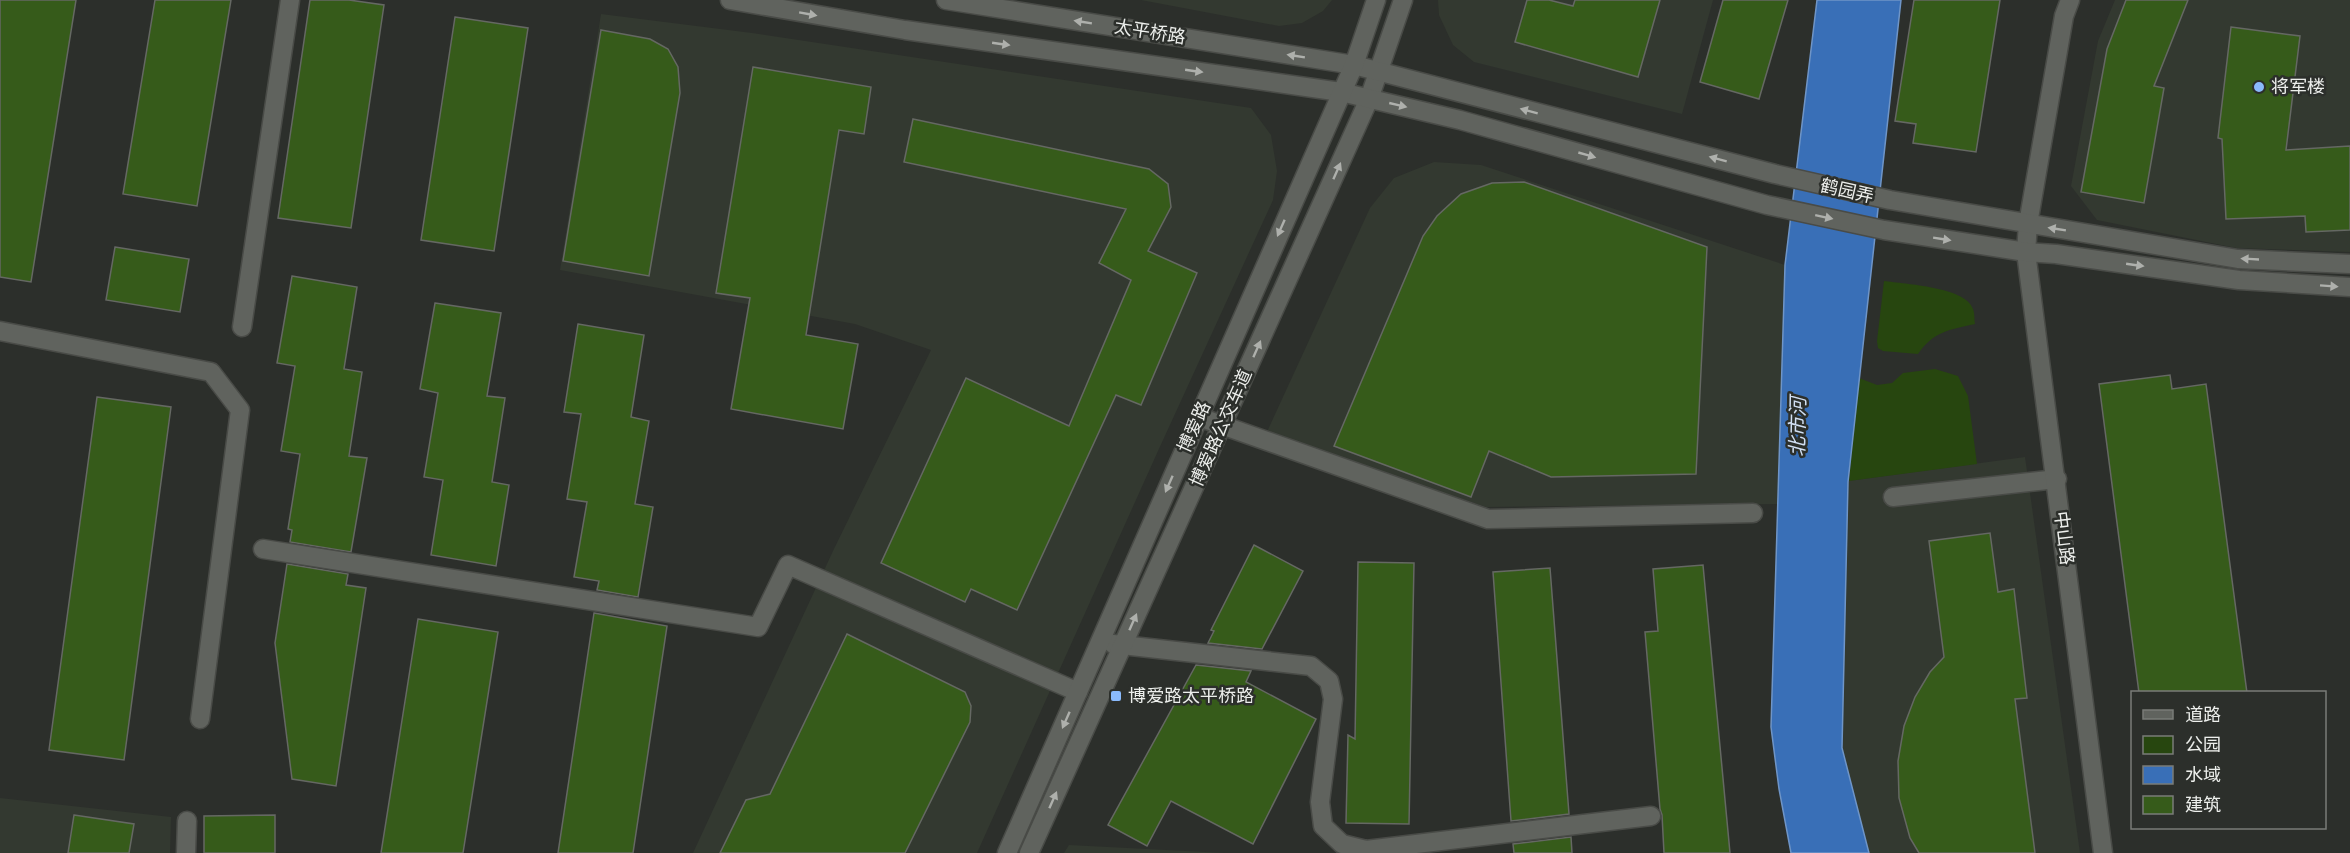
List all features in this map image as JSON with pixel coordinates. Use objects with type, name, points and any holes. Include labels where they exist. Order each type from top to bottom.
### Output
[{"type":"street","points":[[242,327],[290,0]]},
{"type":"street","points":[[730,0],[905,30],[1341,92],[1369,99]]},
{"type":"street","name":"太平桥路","points":[[946,0],[1354,65]]},
{"type":"street","name":"博爱路","points":[[1007,853],[1354,65],[1376,0]]},
{"type":"street","name":"博爱路公交车道","points":[[1029,853],[1369,99],[1403,0]]},
{"type":"street","name":"中山路","points":[[2070,0],[2064,16],[2028,224],[2026,252],[2057,478],[2103,853]]},
{"type":"street","name":"鹤园弄","points":[[1354,65],[1775,174],[1890,200],[2238,259],[2350,264]]},
{"type":"street","name":"鹤园弄","points":[[1369,99],[1460,120],[1767,205],[1884,230],[2026,252],[2056,254],[2239,280],[2350,287]]},
{"type":"street","points":[[0,331],[211,372],[240,410],[200,719]]},
{"type":"street","points":[[1199,417],[1488,519],[1753,513]]},
{"type":"street","points":[[1893,496],[2057,478]]},
{"type":"street","points":[[263,549],[758,627],[788,565],[1078,692]]},
{"type":"street","points":[[1099,643],[1311,666],[1329,681],[1333,699],[1320,802],[1323,826],[1342,844],[1366,850],[1651,816]]},
{"type":"street","points":[[186,853],[187,821]]},
{"type":"shaded area","points":[[1141,0],[1332,0],[1323,11],[1302,23],[1279,26]]},
{"type":"shaded area","points":[[1438,0],[1713,0],[1682,114],[1474,62],[1453,45],[1439,15]]},
{"type":"shaded area","points":[[2115,0],[2350,0],[2350,252],[2236,248],[2097,220],[2071,186],[2098,41]]},
{"type":"shaded area","points":[[601,14],[752,33],[1251,108],[1271,135],[1277,171],[1273,200],[977,853],[693,853],[833,551],[931,350],[855,324],[560,270]]},
{"type":"shaded area","points":[[1434,162],[1481,165],[1785,265],[1780,504],[1486,507],[1266,434],[1370,208],[1394,178]]},
{"type":"shaded area","points":[[2025,457],[2080,853],[1869,853],[1842,748],[1848,481]]},
{"type":"shaded area","points":[[0,798],[171,817],[170,853],[0,853]]},
{"type":"shaded area","points":[[1069,845],[1225,853],[1064,853]]},
{"type":"green space","points":[[1884,281],[1920,285],[1959,296],[1973,309],[1975,324],[1936,336],[1918,354],[1883,351],[1878,348],[1877,341]]},
{"type":"green space","points":[[1935,369],[1958,376],[1968,396],[1977,464],[1849,481],[1859,378],[1877,385],[1892,383],[1903,373]]},
{"type":"water","name":"北市河","points":[[1817,0],[1901,0],[1848,482],[1842,748],[1869,853],[1791,853],[1779,789],[1771,727],[1785,265]]},
{"type":"building","points":[[0,0],[76,0],[31,282],[0,277]]},
{"type":"building","points":[[155,0],[231,0],[197,206],[123,194]]},
{"type":"building","points":[[310,0],[349,0],[384,5],[351,228],[278,218]]},
{"type":"building","points":[[1527,0],[1549,0],[1573,6],[1575,0],[1660,0],[1638,77],[1515,42]]},
{"type":"building","points":[[1723,0],[1788,0],[1759,99],[1700,82]]},
{"type":"building","points":[[1914,0],[2000,0],[1976,152],[1913,143],[1916,124],[1895,121]]},
{"type":"building","points":[[2126,0],[2188,0],[2154,86],[2164,88],[2144,203],[2081,192],[2107,49]]},
{"type":"building","points":[[455,17],[528,28],[494,251],[421,240]]},
{"type":"building","points":[[2231,27],[2300,36],[2286,150],[2350,146],[2350,230],[2306,232],[2305,216],[2226,219],[2222,139],[2218,138]]},
{"type":"building","points":[[601,30],[650,39],[668,49],[678,67],[680,93],[649,276],[563,261]]},
{"type":"building","points":[[753,67],[871,87],[864,134],[839,130],[806,335],[858,344],[843,429],[731,409],[750,298],[716,293]]},
{"type":"building","points":[[913,119],[1149,169],[1168,184],[1171,207],[1148,251],[1197,273],[1141,405],[1116,395],[1017,610],[971,589],[965,602],[881,563],[966,378],[1069,426],[1131,280],[1099,263],[1126,209],[904,162]]},
{"type":"building","points":[[1524,182],[1707,247],[1696,474],[1551,477],[1489,451],[1471,497],[1334,446],[1423,236],[1437,216],[1461,194],[1492,183]]},
{"type":"building","points":[[115,247],[189,259],[180,312],[106,300]]},
{"type":"building","points":[[292,276],[357,287],[344,369],[362,372],[349,456],[367,458],[351,552],[290,542],[292,530],[288,529],[300,454],[281,451],[295,366],[277,363]]},
{"type":"building","points":[[435,303],[501,313],[487,396],[505,398],[492,482],[509,485],[496,566],[431,555],[443,480],[424,477],[438,393],[420,389]]},
{"type":"building","points":[[578,324],[644,335],[631,417],[649,421],[635,504],[653,507],[638,597],[597,590],[599,581],[574,577],[587,502],[567,499],[581,414],[564,412]]},
{"type":"building","points":[[2170,375],[2172,389],[2206,384],[2247,691],[2139,691],[2099,384]]},
{"type":"building","points":[[97,397],[171,407],[124,760],[49,750]]},
{"type":"building","points":[[1990,533],[1998,592],[2014,589],[2027,698],[2015,699],[2035,853],[1919,853],[1910,838],[1899,798],[1898,761],[1904,726],[1915,697],[1930,672],[1944,657],[1929,541]]},
{"type":"building","points":[[1254,545],[1303,571],[1262,649],[1208,643],[1214,631],[1211,630]]},
{"type":"building","points":[[1358,562],[1414,563],[1409,824],[1346,823],[1348,735],[1355,739]]},
{"type":"building","points":[[287,564],[348,574],[346,585],[366,588],[336,786],[292,779],[275,643]]},
{"type":"building","points":[[1703,565],[1730,853],[1664,853],[1645,632],[1658,631],[1653,569]]},
{"type":"building","points":[[1550,568],[1569,814],[1511,821],[1493,572]]},
{"type":"building","points":[[594,613],[667,626],[633,853],[558,853]]},
{"type":"building","points":[[418,619],[498,632],[463,853],[381,853]]},
{"type":"building","points":[[847,634],[965,692],[971,706],[970,722],[905,853],[720,853],[746,800],[770,794]]},
{"type":"building","points":[[1196,665],[1251,671],[1246,682],[1316,719],[1253,844],[1171,801],[1147,846],[1108,825]]},
{"type":"building","points":[[74,815],[134,824],[129,853],[68,853]]},
{"type":"building","points":[[275,815],[275,853],[204,853],[204,816]]},
{"type":"building","points":[[1571,837],[1572,853],[1514,853],[1513,844]]},
{"type":"place","name":"将军楼","points":[[2259,87]]},
{"type":"place","name":"博爱路太平桥路","points":[[1116,696]]}]
